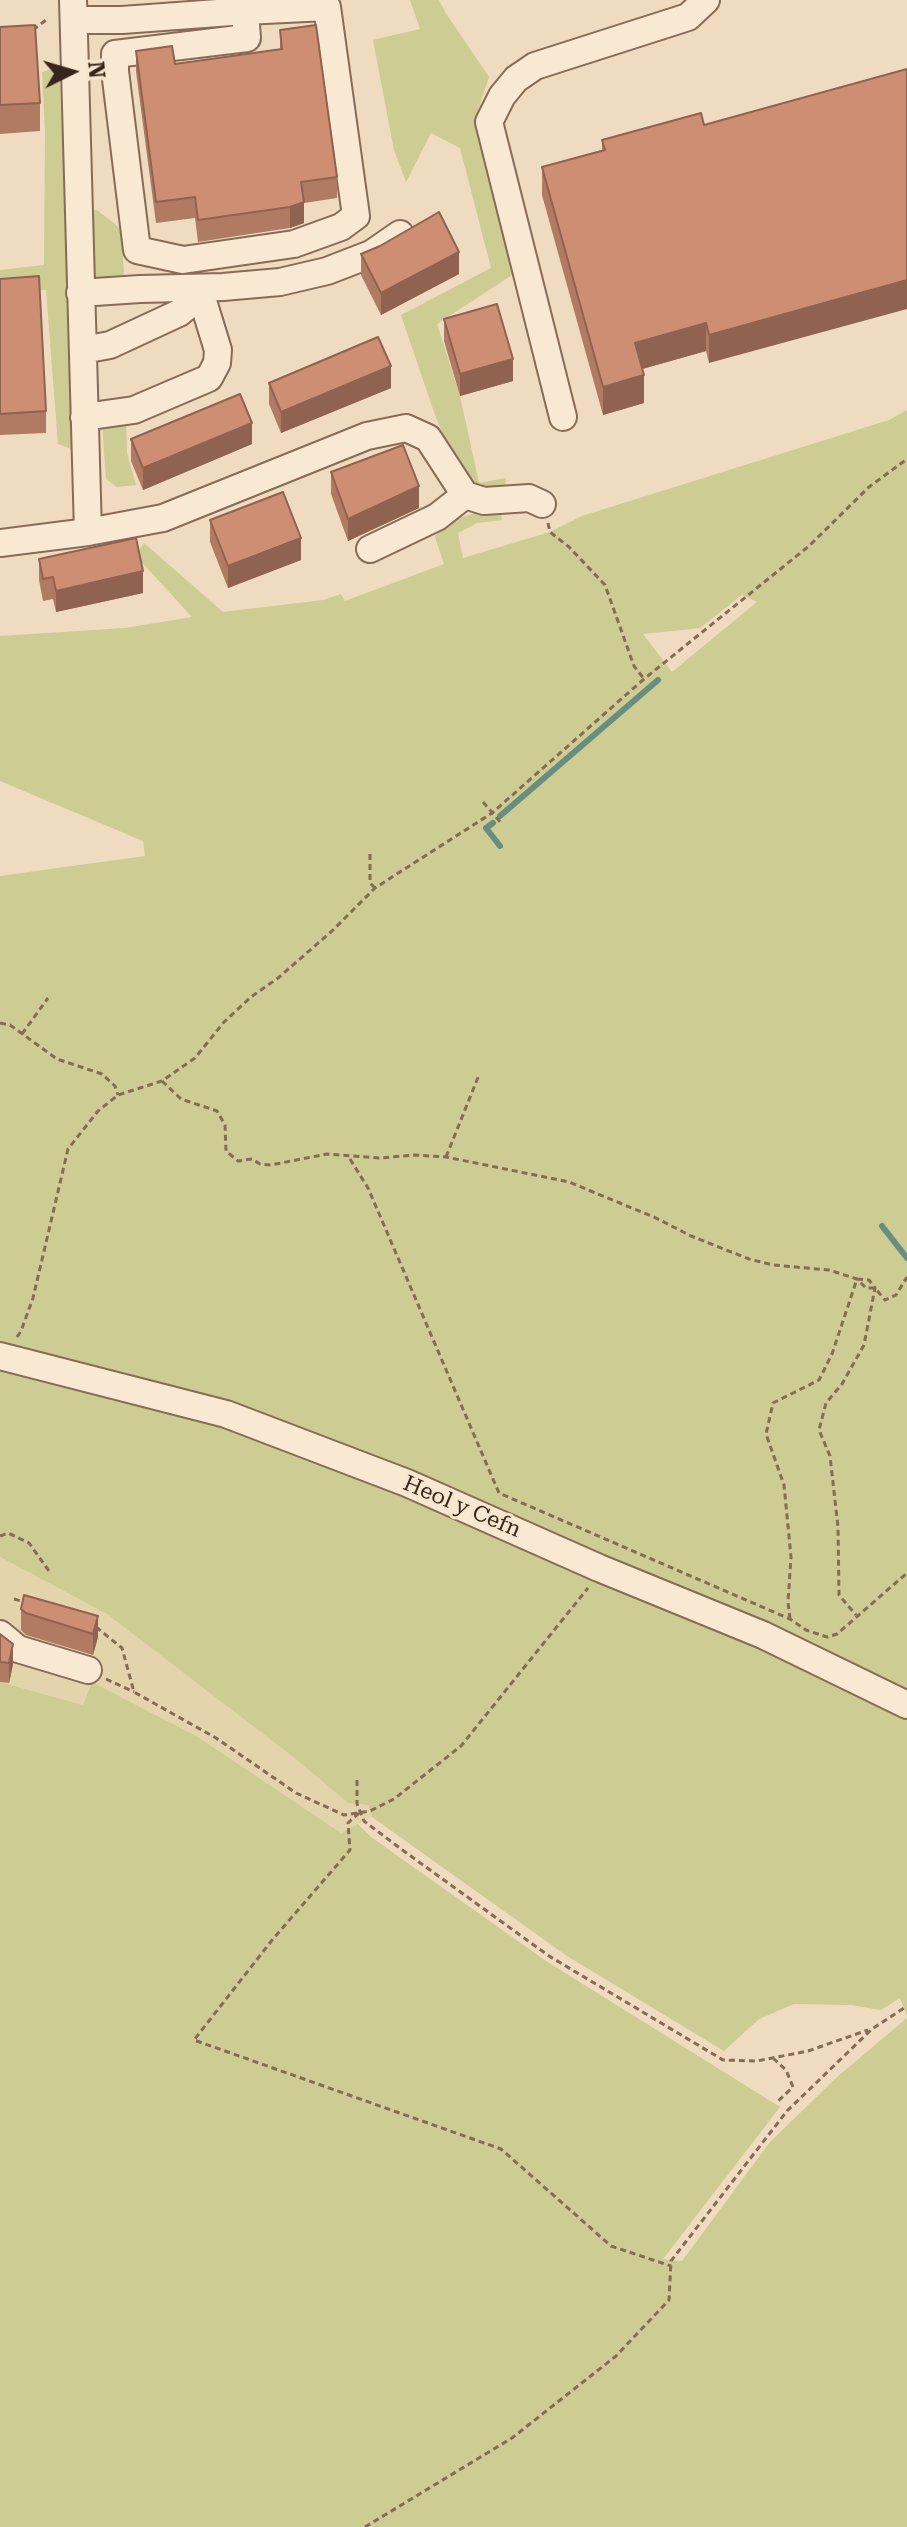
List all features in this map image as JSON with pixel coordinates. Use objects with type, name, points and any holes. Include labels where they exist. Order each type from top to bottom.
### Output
[{"type":"street","points":[[563,417],[489,122],[502,96],[516,79],[535,66],[688,17],[706,0]]},
{"type":"street","points":[[88,532],[73,10],[122,20],[327,7],[356,216],[341,227],[294,244],[183,260],[137,250]]},
{"type":"street","points":[[140,289],[115,54],[247,38],[245,11]]},
{"type":"street","points":[[80,293],[280,282],[327,271],[371,254],[400,234]]},
{"type":"street","points":[[83,350],[110,345],[179,313],[191,303],[199,288]]},
{"type":"street","points":[[84,417],[134,410],[209,378],[217,363],[218,350],[199,288]]},
{"type":"street","points":[[0,543],[88,532],[163,518],[367,436],[406,428],[428,438],[465,495],[484,501],[529,498],[542,504]]},
{"type":"street","points":[[370,549],[437,517],[465,495]]},
{"type":"street","name":"Heol y Cefn","points":[[4,1357],[226,1414],[407,1483],[599,1568],[763,1635],[907,1705]]},
{"type":"street","points":[[0,1634],[18,1649],[88,1670]]},
{"type":"path","points":[[32,31],[46,20]]},
{"type":"path","points":[[4,1357],[21,1331],[33,1298],[68,1149],[98,1111],[118,1095],[162,1081],[195,1058],[224,1022],[332,931],[375,888],[492,813],[644,679],[809,546],[869,487],[907,459]]},
{"type":"path","points":[[542,504],[550,532],[605,585],[634,666],[644,679]]},
{"type":"path","points":[[483,802],[502,824]]},
{"type":"path","points":[[370,854],[370,883],[375,888]]},
{"type":"path","points":[[22,1034],[48,998]]},
{"type":"path","points":[[0,1023],[10,1025],[57,1059],[102,1074],[115,1086],[118,1095]]},
{"type":"path","points":[[446,1157],[479,1075]]},
{"type":"path","points":[[162,1081],[181,1099],[217,1111],[225,1125],[226,1151],[238,1161],[252,1159],[271,1165],[327,1154],[379,1158],[415,1155],[446,1157],[569,1182],[749,1259],[773,1265],[829,1270],[857,1279],[866,1288],[875,1288]]},
{"type":"path","points":[[349,1157],[368,1188],[499,1493],[827,1637],[837,1634],[907,1573]]},
{"type":"path","points":[[875,1288],[885,1300],[896,1295],[907,1277]]},
{"type":"path","points":[[790,1619],[791,1557],[784,1485],[766,1434],[773,1403],[819,1380],[832,1354],[857,1279]]},
{"type":"path","points":[[857,1616],[839,1595],[838,1527],[830,1456],[819,1430],[826,1403],[842,1384],[864,1345],[875,1288]]},
{"type":"path","points":[[0,1536],[8,1533],[29,1543],[49,1571]]},
{"type":"path","points":[[88,1670],[216,1738],[296,1793],[344,1815],[370,1811],[394,1799],[461,1746],[593,1581],[599,1568]]},
{"type":"path","points":[[14,1599],[29,1604]]},
{"type":"path","points":[[86,1623],[100,1628],[122,1648],[134,1692]]},
{"type":"path","points":[[357,1780],[357,1804],[364,1821],[549,1956],[723,2060],[757,2061],[808,2051],[872,2029]]},
{"type":"path","points":[[359,1813],[348,1823],[350,1850],[273,1939],[194,2040],[501,2149],[611,2246],[671,2263]]},
{"type":"path","points":[[365,2527],[512,2438],[616,2356],[669,2300],[671,2263],[787,2111],[872,2029],[905,2008]]},
{"type":"path","points":[[773,2058],[786,2070],[793,2087],[776,2103]]},
{"type":"shaded area","points":[[0,1557],[107,1614],[348,1803],[368,1805],[372,1817],[341,1833],[198,1737],[92,1682],[83,1705],[0,1682]]},
{"type":"green space","points":[[410,0],[439,0],[489,77],[478,110],[483,159],[515,273],[437,324],[460,396],[479,483],[506,478],[505,487],[478,489],[460,473],[436,418],[401,315],[491,268],[460,148],[431,133],[406,182],[394,150],[373,40],[420,29]]},
{"type":"green space","points":[[59,67],[77,451],[58,444],[46,290],[0,292],[0,270],[44,265],[42,72]]},
{"type":"green space","points":[[97,210],[121,229],[124,274],[118,280],[94,279],[90,272],[89,211]]},
{"type":"green space","points":[[907,410],[907,1693],[710,1599],[363,1452],[260,1412],[123,1372],[0,1343],[0,876],[145,856],[143,841],[0,781],[0,636],[125,628],[192,617],[136,556],[144,543],[223,612],[323,600],[341,594],[345,601],[444,564],[435,537],[446,522],[475,513],[501,512],[502,520],[477,523],[458,533],[463,558],[550,532],[582,516],[889,420]],"holes":[[[742,595],[757,602],[672,672],[643,634],[700,628]]]},
{"type":"green space","points":[[126,423],[127,453],[136,485],[117,487],[106,479],[102,425]]},
{"type":"green space","points":[[0,1369],[247,1433],[343,1470],[593,1581],[787,1660],[907,1719],[907,2016],[900,1998],[881,2010],[851,2005],[794,2004],[759,2019],[724,2051],[567,1956],[372,1817],[368,1805],[348,1803],[107,1614],[0,1557]]},
{"type":"green space","points":[[0,1682],[83,1705],[92,1682],[198,1737],[341,1833],[358,1824],[371,1837],[546,1961],[780,2107],[663,2259],[682,2261],[770,2142],[837,2077],[907,2018],[907,2527],[0,2527]]},
{"type":"building","points":[[35,25],[40,103],[0,105],[0,27]]},
{"type":"building","points":[[316,25],[337,177],[301,182],[304,202],[290,207],[198,220],[195,197],[156,202],[136,51],[172,46],[175,64],[282,49],[280,30]]},
{"type":"building","points":[[907,69],[907,280],[709,335],[706,323],[635,343],[644,375],[603,387],[542,167],[605,150],[602,140],[701,113],[704,125]]},
{"type":"building","points":[[439,212],[459,252],[381,293],[361,254]]},
{"type":"building","points":[[39,276],[46,411],[0,414],[0,279]]},
{"type":"building","points":[[497,304],[513,359],[460,374],[444,319]]},
{"type":"building","points":[[378,337],[391,366],[281,412],[269,383]]},
{"type":"building","points":[[240,394],[252,423],[143,468],[131,439]]},
{"type":"building","points":[[403,445],[419,486],[348,519],[331,472]]},
{"type":"building","points":[[283,492],[301,538],[228,566],[210,520]]},
{"type":"building","points":[[136,538],[143,571],[56,591],[53,577],[43,579],[39,559]]},
{"type":"building","points":[[24,1595],[98,1616],[93,1634],[26,1613],[21,1609]]},
{"type":"building","points":[[0,1634],[13,1644],[9,1663],[0,1662]]},
{"type":"waterway","points":[[500,816],[658,680]]},
{"type":"waterway","points":[[493,823],[486,828],[500,846]]},
{"type":"waterway","points":[[882,1226],[907,1258]]}]
